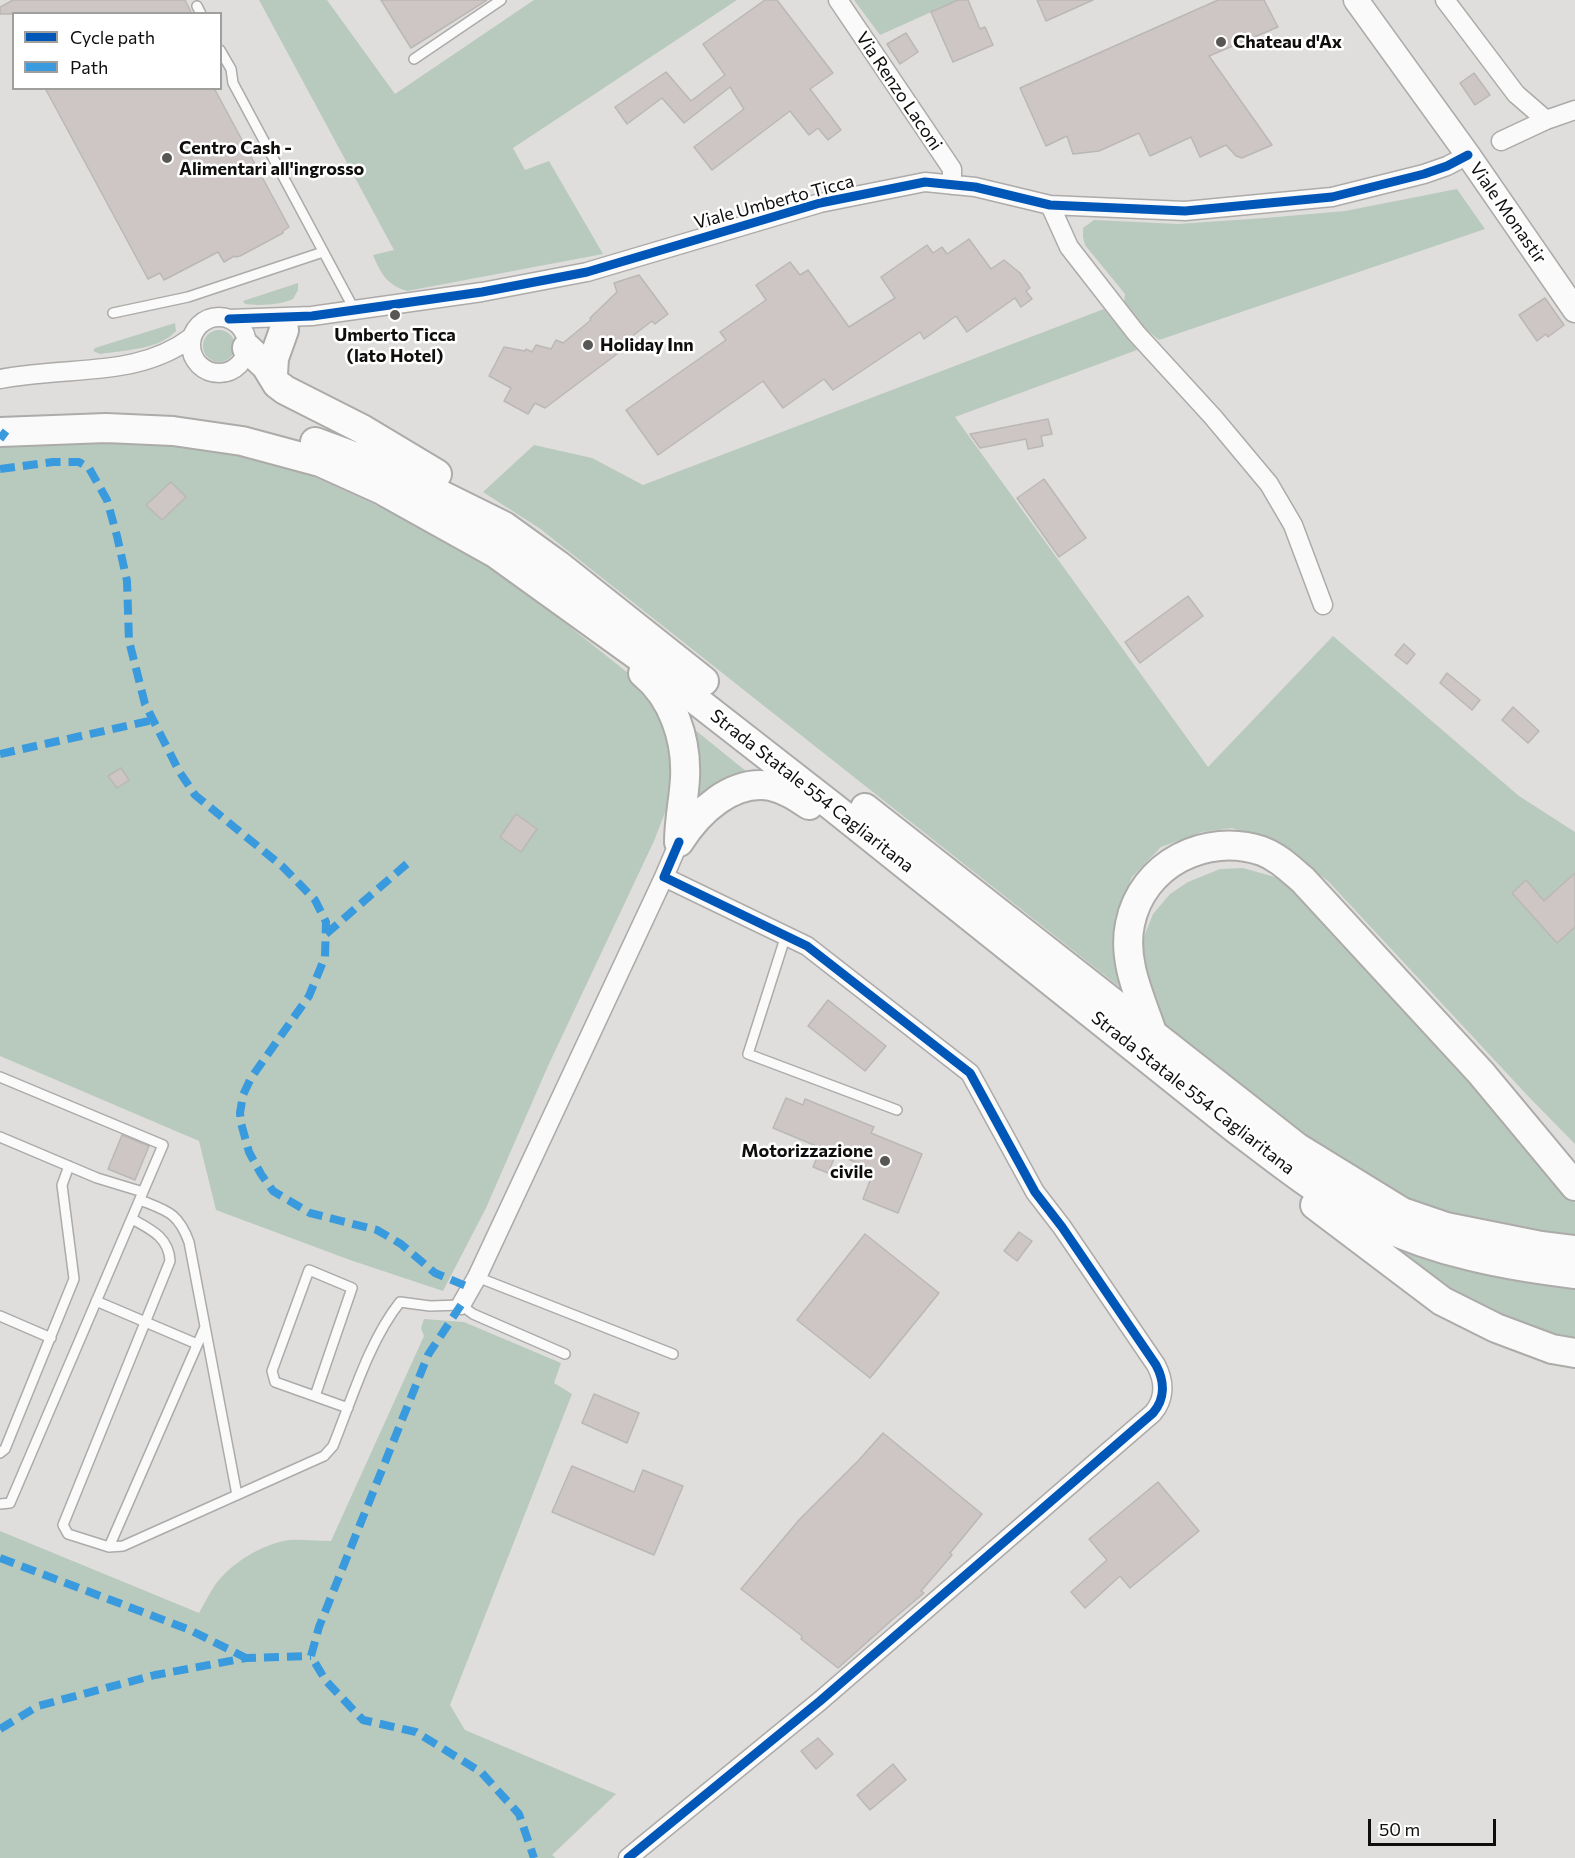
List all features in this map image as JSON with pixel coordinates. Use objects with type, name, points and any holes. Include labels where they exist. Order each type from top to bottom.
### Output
[{"type":"highway","points":[[273,374],[274,358],[284,330]]},
{"type":"highway","points":[[248,348],[285,390],[362,429],[466,492],[504,526]]},
{"type":"highway","name":"Strada Statale 554 Cagliaritana","points":[[0,416],[47,411],[112,410],[183,414],[234,420],[334,447],[391,470],[504,526],[558,565],[1298,1148],[1402,1212],[1446,1227],[1541,1246],[1575,1250]]},
{"type":"highway","name":"Strada Statale 554 Cagliaritana","points":[[0,432],[106,428],[173,431],[242,441],[320,462],[382,490],[495,553],[632,650],[833,807],[1236,1129],[1301,1178],[1376,1223],[1433,1246],[1523,1268],[1575,1274]]},
{"type":"highway","points":[[632,650],[632,664],[656,683],[675,720],[682,742],[685,778],[680,811],[679,842]]},
{"type":"highway","points":[[679,842],[716,801],[743,787],[769,786],[789,792],[817,810],[833,807]]},
{"type":"highway","points":[[1153,1035],[1130,968],[1127,950],[1130,924],[1136,904],[1145,887],[1161,870],[1180,857],[1200,849],[1224,845],[1248,847],[1264,852],[1280,860],[1303,880],[1481,1073],[1575,1186]]},
{"type":"highway","points":[[1481,1073],[1575,1164]]},
{"type":"highway","points":[[1236,1129],[1274,1173],[1442,1301],[1496,1328],[1552,1349],[1575,1353]]},
{"type":"main road","name":"Viale Monastir","points":[[1356,0],[1468,155],[1575,310]]},
{"type":"street","name":"Via Renzo Laconi","points":[[838,0],[952,169],[952,185]]},
{"type":"street","points":[[1445,0],[1516,94],[1546,120]]},
{"type":"street","points":[[1501,141],[1546,120],[1575,110]]},
{"type":"street","name":"Viale Umberto Ticca","points":[[230,319],[312,316],[482,292],[587,272],[820,203],[925,182],[975,187],[1050,205],[1185,211],[1332,197],[1424,174],[1468,155]]},
{"type":"street","points":[[1050,205],[1069,247],[1117,309],[1269,484],[1293,525],[1323,605]]},
{"type":"street","points":[[220,316],[230,319],[243,330],[247,339],[248,348],[245,357],[240,365],[224,373],[205,370],[193,356],[191,347],[196,328],[211,318],[220,316]]},
{"type":"street","name":"Viale Umberto Ticca","points":[[248,348],[312,316]]},
{"type":"street","points":[[0,379],[135,364],[162,355],[192,337]]},
{"type":"street","points":[[461,1305],[477,1277],[679,842]]},
{"type":"street","points":[[628,1858],[820,1701],[1153,1413],[1162,1400],[1161,1379],[1156,1365],[1062,1227],[1035,1192],[970,1073],[807,946],[664,877]]},
{"type":"lane","points":[[414,59],[501,0]]},
{"type":"lane","points":[[222,53],[231,69],[233,83],[354,309]]},
{"type":"lane","points":[[113,313],[188,297],[323,252]]},
{"type":"lane","points":[[786,935],[747,1054],[897,1110]]},
{"type":"lane","points":[[0,1077],[163,1145],[10,1503],[0,1504]]},
{"type":"lane","points":[[0,1137],[141,1196],[173,1214],[183,1226],[189,1242],[237,1495]]},
{"type":"lane","points":[[0,1453],[5,1449],[74,1279],[62,1185],[69,1166]]},
{"type":"lane","points":[[132,1219],[155,1231],[170,1250],[170,1261],[63,1525],[68,1534],[109,1547],[123,1546],[324,1456],[333,1446],[373,1346],[387,1318],[400,1302],[430,1306],[461,1305],[473,1314],[565,1354]]},
{"type":"lane","points":[[315,1396],[352,1288],[309,1270],[272,1371],[275,1382],[348,1408]]},
{"type":"lane","points":[[477,1277],[673,1354]]},
{"type":"lane","points":[[96,1301],[197,1344]]},
{"type":"lane","points":[[0,1316],[51,1338]]},
{"type":"lane","points":[[109,1547],[205,1327]]},
{"type":"green space","points":[[259,0],[327,0],[395,94],[534,0],[737,0],[513,148],[525,170],[549,161],[603,254],[407,291],[394,286],[379,268],[373,255],[394,250]]},
{"type":"green space","points":[[854,0],[958,0],[880,35]]},
{"type":"green space","points":[[1457,189],[1485,229],[1159,340],[1141,325],[1124,304],[1125,294],[1085,245],[1083,237],[1083,228],[1094,220],[1178,224],[1265,218],[1345,211]]},
{"type":"green space","points":[[298,283],[298,290],[293,299],[288,301],[257,305],[245,304],[243,301]]},
{"type":"green space","points":[[1104,309],[1137,350],[955,417],[1208,767],[1333,636],[1519,796],[1575,832],[1575,1144],[1328,881],[1271,841],[1232,828],[1202,832],[1161,847],[1132,877],[1115,917],[1117,957],[1122,989],[539,528],[483,492],[534,445],[592,458],[643,485]]},
{"type":"green space","points":[[175,323],[176,331],[151,346],[100,354],[93,351],[95,348]]},
{"type":"green space","points":[[219,330],[230,335],[235,346],[230,357],[219,362],[208,357],[203,346],[208,335]]},
{"type":"green space","points":[[143,437],[282,462],[411,521],[487,561],[647,688],[660,707],[673,757],[670,800],[654,841],[548,1066],[486,1208],[443,1291],[350,1260],[216,1210],[199,1141],[0,1056],[0,441]]},
{"type":"green space","points":[[684,721],[757,780],[706,804],[689,794]]},
{"type":"green space","points":[[1243,868],[1275,877],[1304,895],[1575,1203],[1575,1236],[1511,1231],[1422,1211],[1326,1154],[1202,1058],[1165,1026],[1149,1000],[1141,959],[1143,939],[1153,914],[1170,894],[1188,882],[1220,869]]},
{"type":"green space","points":[[1354,1223],[1508,1277],[1575,1288],[1575,1342],[1561,1341],[1457,1298]]},
{"type":"green space","points":[[424,1319],[464,1322],[561,1363],[554,1383],[572,1394],[450,1705],[465,1730],[616,1794],[552,1855],[556,1858],[0,1858],[0,1531],[199,1613],[222,1577],[238,1562],[258,1550],[289,1540],[331,1541],[424,1336],[421,1328]]},
{"type":"building","points":[[13,0],[185,0],[191,12],[12,12],[12,14],[0,14],[0,7]]},
{"type":"building","points":[[381,0],[487,0],[411,48]]},
{"type":"building","points":[[765,0],[777,0],[833,73],[810,89],[841,130],[828,140],[818,128],[809,135],[790,111],[712,170],[694,147],[744,109],[730,87],[684,123],[662,98],[627,124],[615,107],[666,72],[691,101],[725,75],[703,44]]},
{"type":"building","points":[[958,0],[968,0],[980,29],[985,27],[993,45],[953,62],[931,12]]},
{"type":"building","points":[[1037,0],[1093,0],[1046,21]]},
{"type":"building","points":[[1218,0],[1264,0],[1278,27],[1209,56],[1272,145],[1242,158],[1236,156],[1226,145],[1200,157],[1191,137],[1150,156],[1139,133],[1099,151],[1073,154],[1067,136],[1046,146],[1020,88]]},
{"type":"building","points":[[906,33],[918,52],[900,64],[887,44]]},
{"type":"building","points":[[1474,73],[1490,95],[1475,105],[1460,83]]},
{"type":"building","name":"Centro Cash - Alimentari all'ingrosso","points":[[46,90],[215,90],[289,227],[283,233],[224,262],[218,252],[164,280],[160,273],[148,279]]},
{"type":"building","points":[[969,239],[991,269],[1004,260],[1020,273],[1030,288],[1026,291],[1032,299],[1021,307],[1015,298],[967,332],[956,316],[924,339],[920,332],[833,390],[824,379],[783,408],[763,381],[658,455],[626,410],[726,340],[720,332],[766,300],[756,285],[790,262],[800,275],[808,270],[849,327],[895,298],[881,277],[927,245],[933,253],[942,247],[947,254]]},
{"type":"building","name":"Holiday Inn","points":[[639,275],[668,314],[655,324],[652,321],[622,344],[625,348],[545,408],[535,403],[528,414],[504,401],[511,388],[489,376],[504,347],[525,351],[526,349],[532,352],[536,345],[551,349],[556,340],[563,343],[591,320],[590,318],[617,292],[614,283]]},
{"type":"building","points":[[1545,298],[1564,325],[1548,337],[1546,334],[1537,341],[1519,315]]},
{"type":"building","points":[[1048,419],[1052,434],[1041,436],[1043,446],[1028,449],[1026,439],[980,448],[970,434]]},
{"type":"building","points":[[1044,479],[1086,538],[1059,557],[1017,498]]},
{"type":"building","points":[[171,482],[186,497],[162,520],[146,505]]},
{"type":"building","points":[[1188,596],[1203,616],[1140,663],[1125,642]]},
{"type":"building","points":[[1404,644],[1415,654],[1407,664],[1395,655]]},
{"type":"building","points":[[1447,673],[1480,700],[1472,710],[1440,683]]},
{"type":"building","points":[[1513,707],[1539,731],[1528,743],[1502,720]]},
{"type":"building","points":[[121,768],[129,780],[117,788],[108,776]]},
{"type":"building","points":[[516,814],[537,829],[521,852],[500,837]]},
{"type":"building","points":[[1575,873],[1575,927],[1557,943],[1512,893],[1526,880],[1544,901]]},
{"type":"building","points":[[828,1000],[886,1046],[865,1071],[808,1026]]},
{"type":"building","name":"Motorizzazione civile","points":[[786,1098],[803,1105],[805,1099],[874,1127],[871,1133],[922,1154],[898,1213],[863,1199],[874,1170],[836,1154],[828,1173],[813,1167],[821,1148],[773,1128]]},
{"type":"building","points":[[122,1135],[149,1146],[135,1180],[108,1169]]},
{"type":"building","points":[[1019,1232],[1032,1241],[1017,1261],[1004,1251]]},
{"type":"building","points":[[865,1234],[939,1293],[870,1378],[797,1320]]},
{"type":"building","points":[[594,1394],[639,1413],[627,1443],[582,1423]]},
{"type":"building","points":[[883,1433],[982,1514],[950,1553],[952,1555],[921,1591],[924,1593],[838,1668],[801,1639],[802,1636],[741,1589],[799,1520]]},
{"type":"building","points":[[572,1466],[634,1492],[643,1470],[683,1486],[654,1555],[552,1512]]},
{"type":"building","points":[[1158,1482],[1199,1531],[1130,1588],[1120,1576],[1085,1608],[1071,1592],[1107,1560],[1089,1539]]},
{"type":"building","points":[[818,1738],[833,1754],[816,1769],[801,1751]]},
{"type":"building","points":[[893,1764],[906,1780],[870,1810],[857,1795]]},
{"type":"marked path","points":[[0,439],[6,431]]},
{"type":"marked path","points":[[0,469],[53,462],[79,462],[89,468],[107,500],[117,536],[127,581],[129,641],[145,704],[179,771],[195,795],[282,866],[315,900],[326,922],[325,957],[309,996],[251,1078],[243,1095],[241,1123],[249,1152],[261,1174],[273,1191],[310,1213],[377,1230],[401,1244],[435,1273],[471,1288]]},
{"type":"marked path","points":[[0,754],[153,720]]},
{"type":"marked path","points":[[326,934],[409,862]]},
{"type":"marked path","points":[[461,1305],[428,1355],[319,1627],[311,1656],[326,1681],[363,1720],[416,1732],[481,1772],[519,1814],[534,1858]]},
{"type":"marked path","points":[[0,1558],[190,1630],[246,1658]]},
{"type":"marked path","points":[[0,1729],[38,1706],[155,1675],[246,1658],[311,1656]]},
{"type":"cycle path","points":[[229,319],[312,316],[482,292],[587,272],[820,203],[925,182],[975,187],[1050,205],[1185,211],[1332,197],[1424,174],[1468,155]]},
{"type":"cycle path","points":[[628,1858],[820,1701],[1153,1413],[1162,1396],[1161,1378],[1156,1365],[1062,1227],[1035,1192],[970,1073],[807,946],[664,877],[679,842]]},
{"type":"place","name":"Chateau d'Ax","points":[[1221,42]]},
{"type":"place","name":"Centro Cash - Alimentari all'ingrosso","points":[[167,158]]},
{"type":"place","name":"Umberto Ticca (lato Hotel)","points":[[395,315]]},
{"type":"place","name":"Holiday Inn","points":[[588,345]]},
{"type":"place","name":"Motorizzazione civile","points":[[885,1161]]}]
